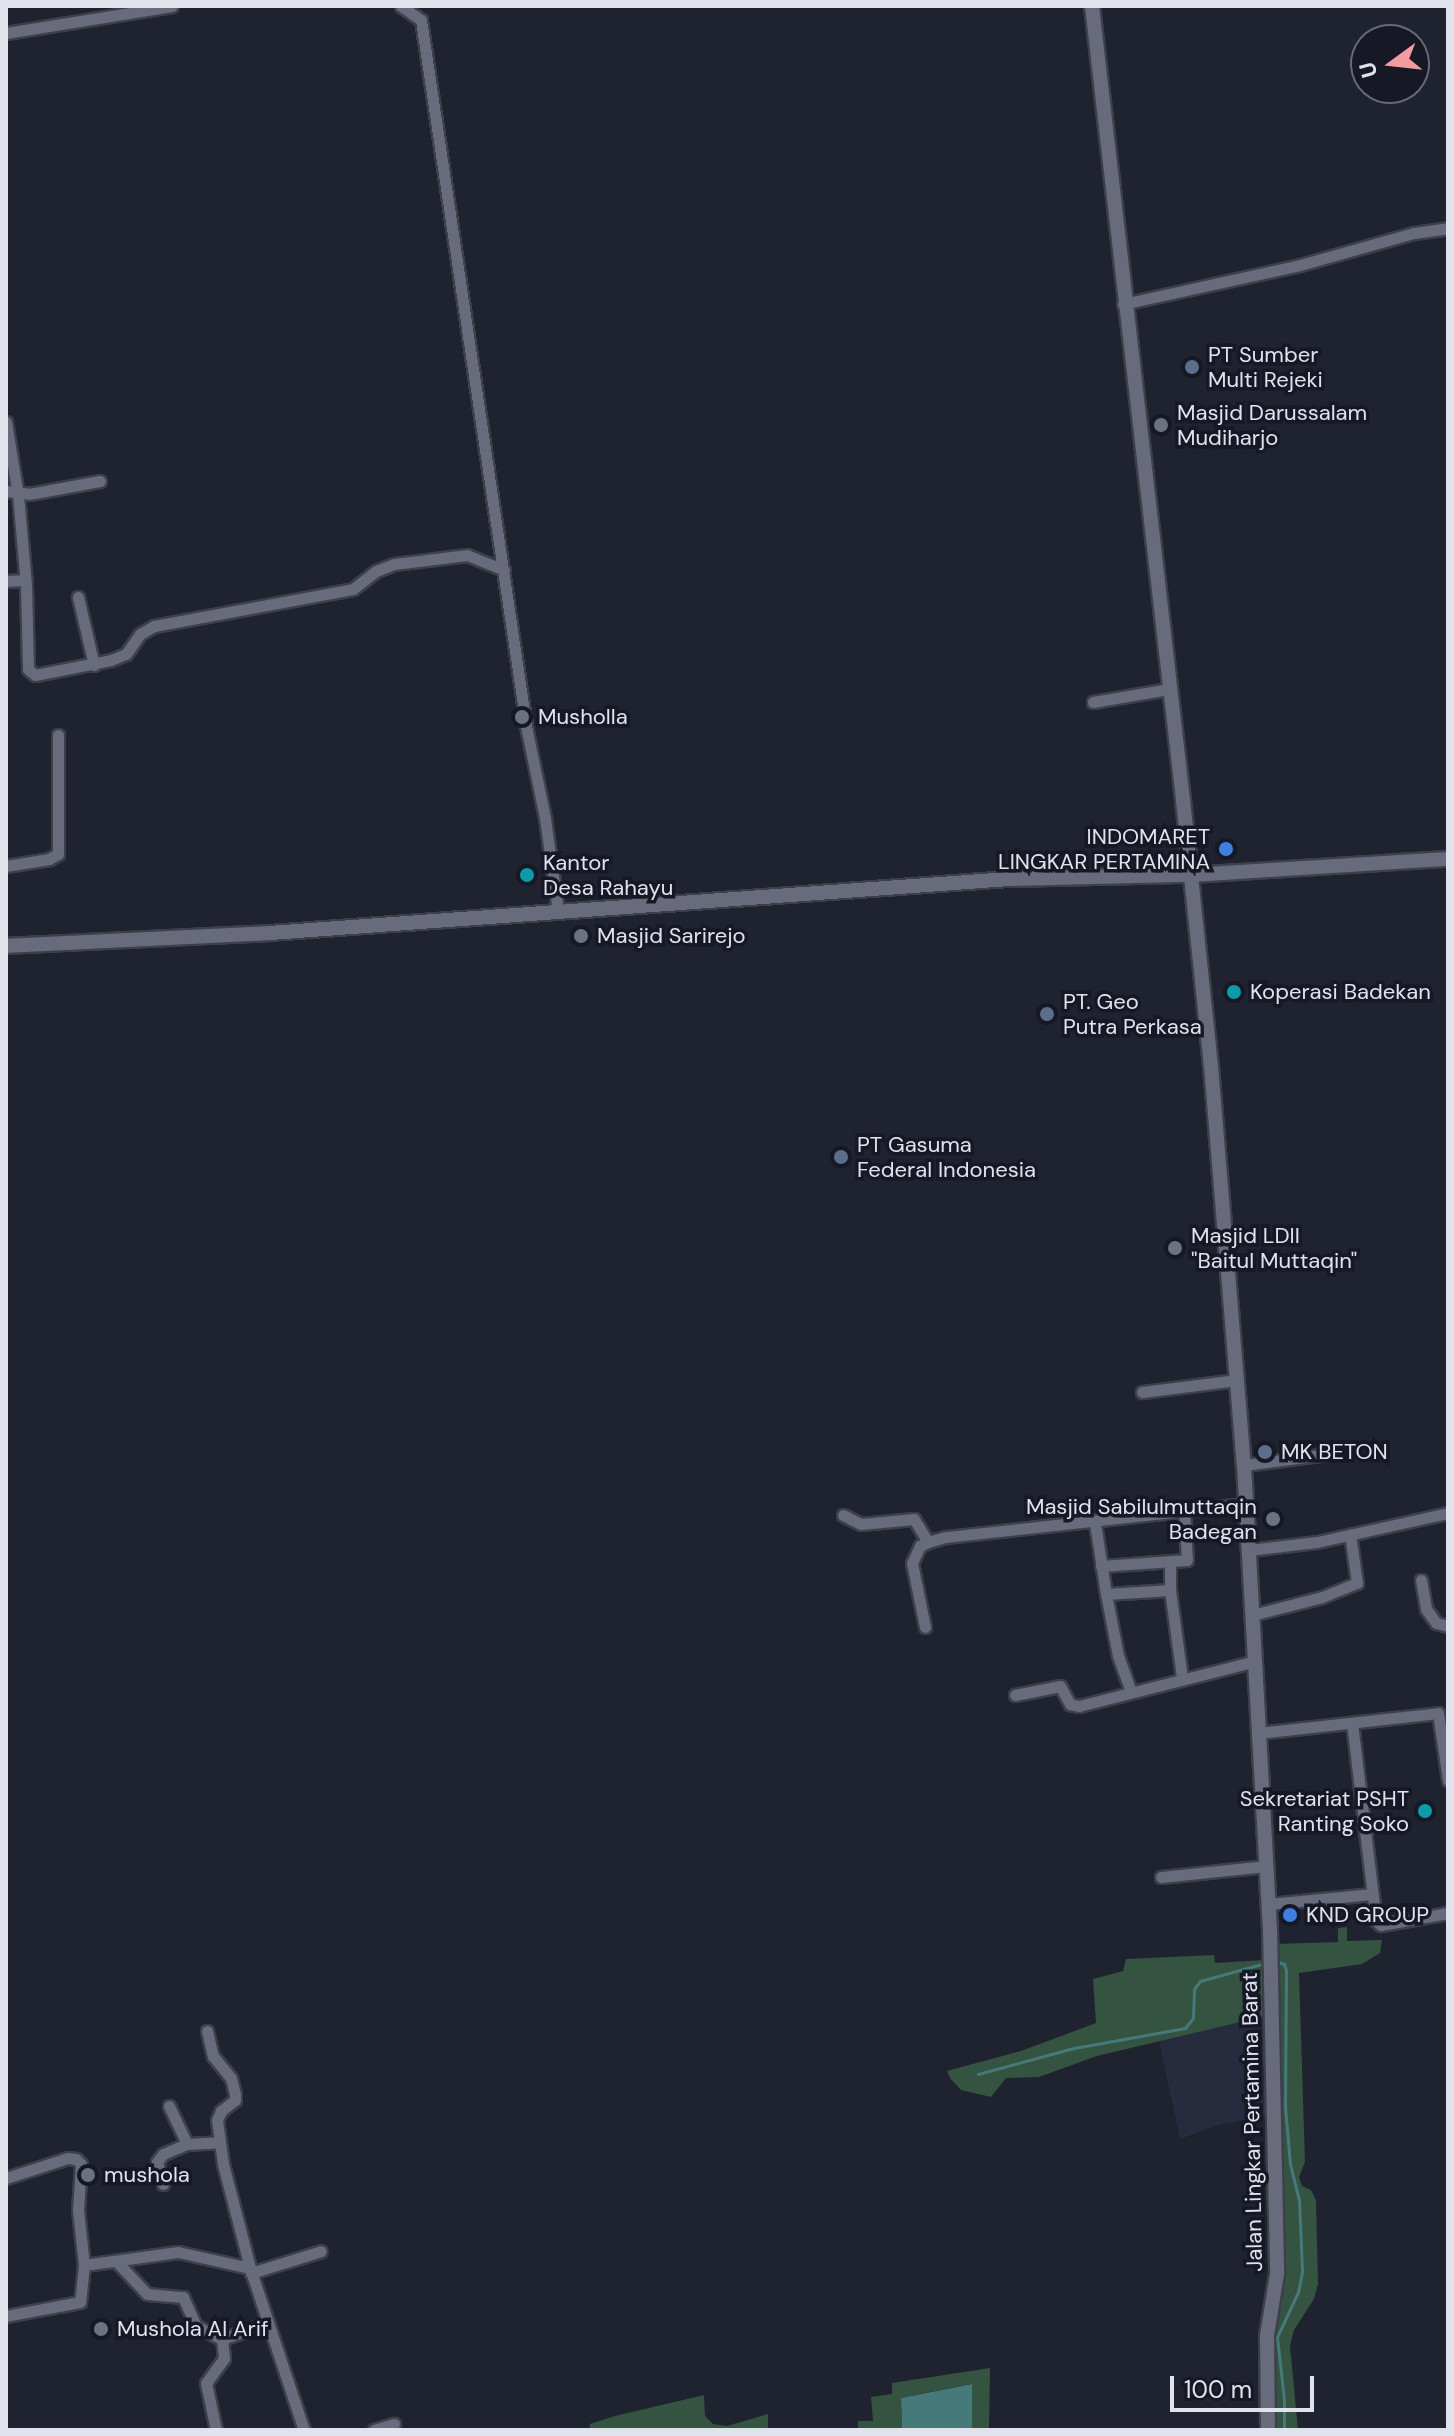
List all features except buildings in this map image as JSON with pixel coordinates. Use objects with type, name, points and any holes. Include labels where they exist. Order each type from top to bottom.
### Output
[{"type":"street","points":[[6,33],[172,6]]},
{"type":"street","points":[[401,6],[421,20],[558,912]]},
{"type":"street","name":"Jalan Lingkar Pertamina Barat","points":[[1092,6],[1123,304],[1191,875],[1244,1465],[1271,1962],[1277,2274],[1267,2336],[1268,2430]]},
{"type":"street","points":[[1123,304],[1300,265],[1414,233],[1448,228]]},
{"type":"street","points":[[6,422],[12,493],[25,580],[29,671],[35,675],[94,665],[126,654],[140,634],[154,626],[353,589],[376,571],[394,564],[467,555],[504,570]]},
{"type":"street","points":[[12,493],[100,481]]},
{"type":"street","points":[[6,581],[25,580]]},
{"type":"street","points":[[78,597],[89,628],[94,665]]},
{"type":"street","points":[[1093,702],[1168,689]]},
{"type":"street","points":[[6,866],[49,859],[58,854],[58,735]]},
{"type":"street","points":[[6,946],[270,933],[1009,879],[1191,875],[1448,859]]},
{"type":"street","points":[[1142,1392],[1237,1380]]},
{"type":"street","points":[[1244,1465],[1335,1453]]},
{"type":"street","points":[[925,1627],[912,1563],[920,1546],[928,1542],[946,1537],[1246,1504]]},
{"type":"street","points":[[1101,1566],[1187,1560],[1184,1511]]},
{"type":"street","points":[[1249,1550],[1350,1534],[1448,1513]]},
{"type":"street","points":[[843,1515],[861,1524],[914,1519],[928,1542]]},
{"type":"street","points":[[1095,1523],[1118,1656],[1131,1692]]},
{"type":"street","points":[[1252,1615],[1322,1597],[1357,1583],[1350,1534]]},
{"type":"street","points":[[1170,1563],[1170,1590],[1182,1678]]},
{"type":"street","points":[[1421,1580],[1426,1609],[1436,1623],[1448,1626]]},
{"type":"street","points":[[1106,1594],[1170,1590]]},
{"type":"street","points":[[1015,1695],[1060,1686],[1073,1706],[1255,1661]]},
{"type":"street","points":[[1258,1733],[1438,1713],[1448,1780]]},
{"type":"street","points":[[1352,1723],[1376,1921],[1381,1925],[1448,1913]]},
{"type":"street","points":[[1161,1877],[1266,1866]]},
{"type":"street","points":[[1269,1904],[1373,1894]]},
{"type":"street","points":[[207,2031],[213,2056],[231,2078],[235,2094],[232,2104],[218,2114],[220,2142],[250,2270],[304,2430]]},
{"type":"street","points":[[169,2106],[187,2144]]},
{"type":"street","points":[[163,2184],[157,2160],[187,2144],[220,2142]]},
{"type":"street","points":[[6,2178],[68,2158],[76,2159],[81,2164],[78,2210],[84,2265],[80,2302],[6,2316]]},
{"type":"street","points":[[84,2265],[178,2252],[250,2270],[321,2251]]},
{"type":"street","points":[[116,2261],[147,2294],[183,2297],[196,2326],[222,2339],[268,2323]]},
{"type":"street","points":[[216,2430],[206,2383],[224,2358],[222,2339]]},
{"type":"street","points":[[374,2430],[394,2424]]},
{"type":"shaded area","points":[[1347,1927],[1347,1941],[1382,1940],[1380,1953],[1362,1964],[1299,1973],[1305,2162],[1299,2177],[1302,2186],[1311,2190],[1316,2200],[1318,2284],[1314,2299],[1294,2330],[1290,2346],[1298,2430],[1274,2430],[1271,2337],[1275,1944],[1338,1942],[1338,1928]]},
{"type":"shaded area","points":[[1214,1955],[1215,1963],[1265,1960],[1266,2016],[1097,2056],[1039,2077],[1006,2078],[991,2097],[961,2090],[950,2078],[947,2071],[1021,2051],[1096,2023],[1093,1979],[1123,1971],[1126,1959]]},
{"type":"shaded area","points":[[1266,2016],[1268,2115],[1219,2125],[1180,2139],[1159,2041]]},
{"type":"shaded area","points":[[990,2368],[989,2430],[972,2430],[971,2384],[901,2398],[902,2430],[858,2430],[858,2421],[873,2421],[871,2397],[892,2394],[892,2383]]},
{"type":"shaded area","points":[[972,2384],[972,2430],[902,2430],[901,2398]]},
{"type":"shaded area","points":[[704,2395],[705,2416],[713,2424],[727,2426],[768,2414],[768,2430],[589,2430],[590,2424],[615,2416]]},
{"type":"waterway","points":[[1276,1961],[1284,1964],[1286,1970],[1285,2106],[1290,2164],[1299,2199],[1302,2272],[1298,2292],[1277,2337],[1284,2430]]},
{"type":"waterway","points":[[978,2074],[1074,2048],[1185,2028],[1193,2018],[1194,1989],[1200,1981],[1265,1963]]},
{"type":"place","name":"PT Sumber Multi Rejeki","points":[[1192,367]]},
{"type":"place","name":"Masjid Darussalam Mudiharjo","points":[[1161,425]]},
{"type":"place","name":"Musholla","points":[[522,717]]},
{"type":"place","name":"INDOMARET LINGKAR PERTAMINA","points":[[1226,849]]},
{"type":"place","name":"Kantor Desa Rahayu","points":[[527,875]]},
{"type":"place","name":"Masjid Sarirejo","points":[[581,936]]},
{"type":"place","name":"Koperasi Badekan","points":[[1234,992]]},
{"type":"place","name":"PT. Geo Putra Perkasa","points":[[1047,1014]]},
{"type":"place","name":"PT Gasuma Federal Indonesia","points":[[841,1157]]},
{"type":"place","name":"Masjid LDII \"Baitul Muttaqin\"","points":[[1175,1248]]},
{"type":"place","name":"MK BETON","points":[[1265,1452]]},
{"type":"place","name":"Masjid Sabilulmuttaqin Badegan","points":[[1273,1519]]},
{"type":"place","name":"Sekretariat PSHT Ranting Soko","points":[[1425,1811]]},
{"type":"place","name":"KND GROUP","points":[[1290,1915]]},
{"type":"place","name":"mushola","points":[[88,2175]]},
{"type":"place","name":"Mushola Al Arif","points":[[101,2329]]}]
